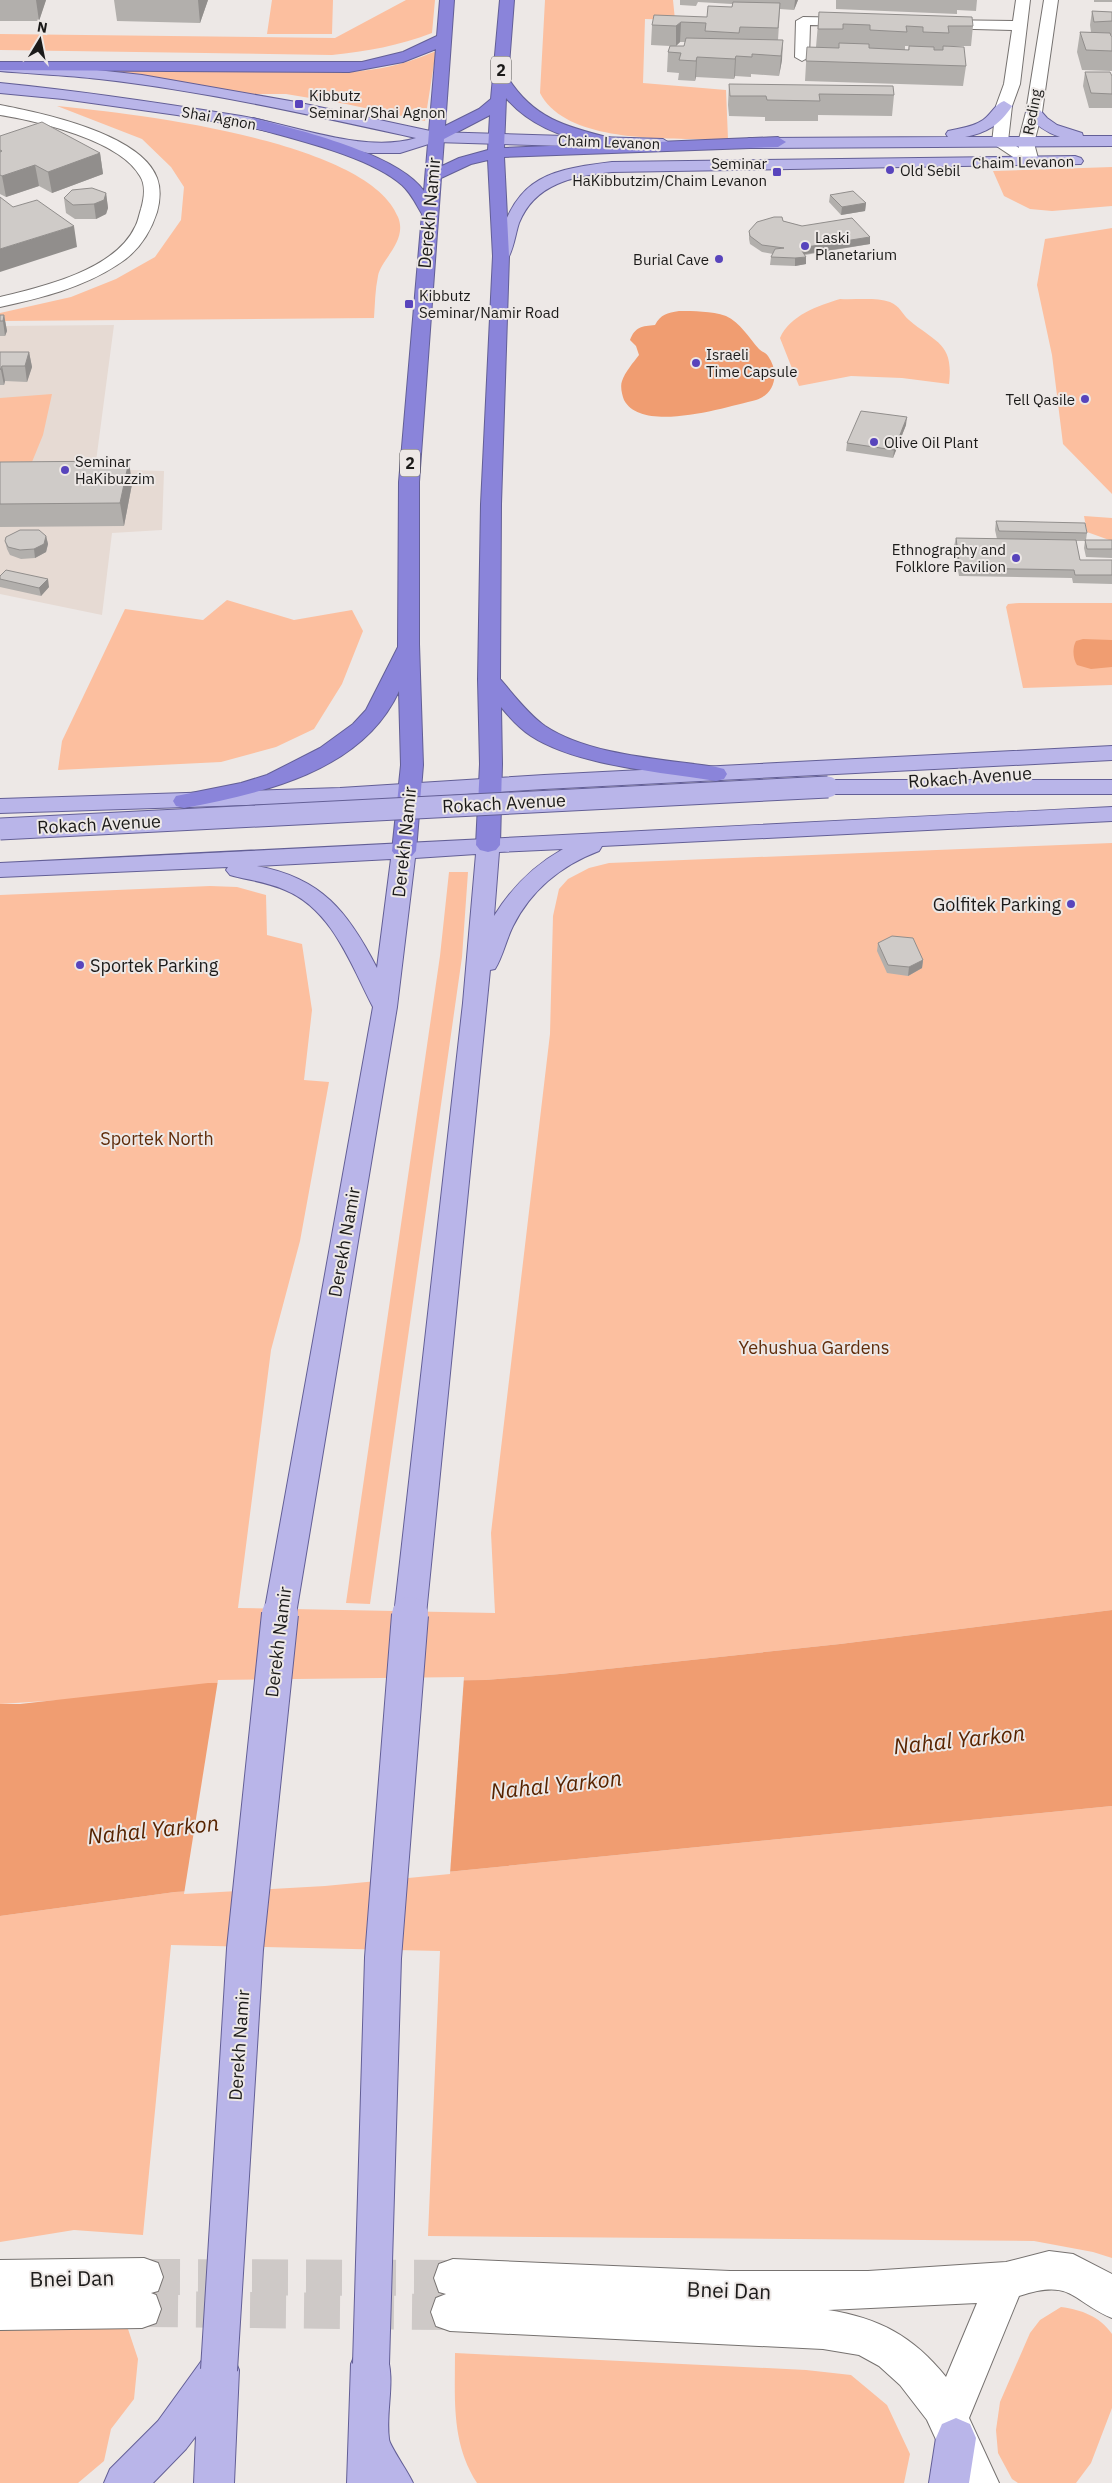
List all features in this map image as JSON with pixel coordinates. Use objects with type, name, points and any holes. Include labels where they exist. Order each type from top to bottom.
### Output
[{"type":"highway","name":"Derekh Namir","points":[[404,851],[412,765],[408,644],[408,482],[447,0]]},
{"type":"highway","name":"2","points":[[488,845],[491,504],[501,256],[496,146],[507,0]]},
{"type":"highway","points":[[0,67],[348,68],[398,61],[418,53],[443,39]]},
{"type":"highway","points":[[501,79],[506,90],[515,100],[548,123],[589,138],[626,144]]},
{"type":"highway","points":[[435,137],[484,112],[498,100]]},
{"type":"highway","points":[[253,123],[383,167],[407,181],[429,212]]},
{"type":"highway","points":[[435,137],[496,146],[778,142]]},
{"type":"highway","points":[[432,176],[496,146]]},
{"type":"highway","points":[[184,801],[260,785],[291,772],[347,740],[369,720],[383,702],[408,644]]},
{"type":"highway","points":[[489,680],[524,719],[546,736],[591,751],[716,774]]},
{"type":"main road","name":"Shai Agnon","points":[[0,67],[142,80],[296,107],[435,137]]},
{"type":"main road","name":"Shai Agnon","points":[[0,88],[63,94],[253,123],[379,149],[400,148],[435,137]]},
{"type":"main road","points":[[846,141],[957,134],[992,123],[999,117],[1004,106]]},
{"type":"main road","points":[[1034,112],[1040,122],[1057,130],[1084,138],[1112,141]]},
{"type":"main road","name":"Chaim Levanon","points":[[496,146],[846,141],[1000,143],[1112,141]]},
{"type":"main road","name":"Chaim Levanon","points":[[501,256],[514,216],[524,198],[542,184],[556,177],[583,170],[612,167],[1094,160]]},
{"type":"main road","points":[[0,806],[184,801],[1112,753]]},
{"type":"main road","name":"Rokach Avenue","points":[[0,829],[828,787],[1112,766]]},
{"type":"main road","name":"Rokach Avenue","points":[[828,787],[1112,787]]},
{"type":"main road","points":[[0,870],[169,864],[618,838],[1112,814]]},
{"type":"main road","points":[[475,1003],[489,952],[511,908],[528,884],[560,858],[618,838]]},
{"type":"main road","points":[[393,2483],[368,2464],[383,1958],[410,1615],[475,1003],[488,845]]},
{"type":"main road","name":"Derekh Namir","points":[[214,2483],[245,1949],[280,1614],[385,1007],[404,851]]},
{"type":"main road","points":[[169,864],[241,870],[272,877],[298,886],[321,901],[338,919],[385,1007]]},
{"type":"main road","points":[[124,2483],[172,2435],[220,2370]]},
{"type":"main road","points":[[949,2483],[954,2464],[952,2428]]},
{"type":"street","name":"Reding","points":[[1023,0],[1012,84],[1004,106],[1000,143],[1031,162]]},
{"type":"street","name":"Reding","points":[[1031,162],[1026,143],[1034,112],[1051,0]]},
{"type":"street","points":[[802,57],[803,21],[872,22]]},
{"type":"street","points":[[921,24],[1020,26]]},
{"type":"street","points":[[1012,84],[1027,89],[1037,86]]},
{"type":"street","points":[[0,110],[38,117],[116,145],[134,158],[148,174],[152,192],[141,236],[91,274],[56,289],[0,302]]},
{"type":"street","name":"Bnei Dan","points":[[979,2483],[968,2466],[952,2428],[931,2389],[898,2357],[866,2338],[823,2329],[451,2295],[867,2292],[944,2288],[1006,2281],[1031,2271],[1052,2268],[1076,2275],[1098,2287],[1112,2299]]},
{"type":"street","name":"Bnei Dan","points":[[0,2279],[143,2293],[0,2311]]},
{"type":"street","points":[[952,2428],[1006,2281]]},
{"type":"shaded area","name":"Seminar HaKibuzzim","points":[[114,325],[95,469],[164,471],[162,530],[112,533],[102,615],[0,594],[0,326]]},
{"type":"green space","points":[[272,0],[333,0],[332,34],[267,34]]},
{"type":"green space","points":[[406,0],[435,0],[432,33],[395,45],[332,55],[0,50],[0,34],[335,38]]},
{"type":"green space","points":[[545,0],[673,0],[675,20],[645,19],[643,83],[726,90],[728,139],[625,136],[598,131],[574,122],[554,110],[540,93]]},
{"type":"green space","points":[[436,51],[425,121],[346,104],[286,94],[249,94],[85,69],[351,72],[395,65]]},
{"type":"green space","points":[[57,106],[137,115],[244,135],[296,150],[342,168],[378,190],[398,217],[400,234],[378,276],[374,318],[0,321],[0,313],[71,297],[116,279],[155,257],[181,220],[184,187],[171,167],[142,139]]},
{"type":"green space","points":[[1112,167],[1112,206],[1052,211],[1030,209],[1004,196],[993,171]]},
{"type":"green space","name":"Tell Qasile","points":[[1112,228],[1112,494],[1063,444],[1052,355],[1037,285],[1045,239]]},
{"type":"green space","points":[[840,299],[878,300],[890,302],[896,306],[909,320],[941,345],[946,352],[950,370],[949,384],[902,378],[851,376],[799,386],[780,338],[790,323],[798,317],[814,308]]},
{"type":"green space","points":[[52,394],[43,435],[32,462],[0,465],[0,398]]},
{"type":"green space","points":[[1084,516],[1112,518],[1112,541],[1087,532]]},
{"type":"green space","points":[[227,600],[294,620],[352,610],[363,631],[342,684],[314,729],[276,747],[221,762],[58,770],[62,741],[125,609],[203,620]]},
{"type":"green space","points":[[1112,603],[1112,685],[1023,688],[1006,607],[1008,604]]},
{"type":"green space","name":"Yehushua Gardens","points":[[1112,843],[1112,1610],[840,1644],[560,1674],[485,1680],[354,1681],[0,1704],[0,895],[210,886],[237,887],[266,895],[267,935],[302,944],[312,1010],[304,1080],[329,1082],[300,1241],[271,1350],[238,1608],[495,1613],[491,1533],[550,1034],[553,916],[559,889],[568,879],[589,868],[609,863]]},
{"type":"green space","points":[[449,872],[468,872],[462,957],[370,1604],[346,1603],[440,956]]},
{"type":"green space","points":[[1112,1806],[1112,2258],[1093,2252],[1034,2241],[428,2236],[440,1951],[171,1945],[143,2235],[74,2230],[0,2242],[0,1916],[175,1892],[325,1884]]},
{"type":"green space","points":[[1061,2307],[1076,2310],[1096,2318],[1112,2334],[1112,2408],[1091,2463],[1076,2483],[1018,2483],[1012,2479],[998,2453],[996,2430],[1000,2402],[1030,2333],[1040,2320]]},
{"type":"green space","points":[[0,2323],[126,2323],[138,2359],[134,2399],[111,2429],[104,2461],[78,2483],[0,2483]]},
{"type":"green space","points":[[455,2353],[806,2370],[851,2375],[887,2405],[910,2454],[904,2483],[477,2483],[463,2452],[456,2420]]},
{"type":"water","points":[[679,311],[714,313],[726,316],[736,322],[759,349],[767,355],[772,363],[774,382],[768,393],[756,400],[686,415],[666,417],[648,415],[634,410],[624,400],[621,388],[625,374],[639,355],[636,346],[630,340],[634,332],[640,328],[655,325],[665,315]]},
{"type":"water","points":[[1083,639],[1112,640],[1112,667],[1091,669],[1077,665],[1074,657],[1074,647],[1076,641]]},
{"type":"water","name":"Nahal Yarkon","points":[[1112,1610],[1112,1806],[325,1884],[175,1892],[0,1916],[0,1704],[20,1704],[208,1683],[485,1680],[560,1674],[840,1644]]},
{"type":"pier","points":[[464,1677],[450,1874],[325,1886],[184,1894],[218,1680]]},
{"type":"building","points":[[733,2],[780,3],[778,28],[740,27],[739,33],[705,31],[706,23],[681,22],[676,26],[652,25],[654,15],[707,17],[708,6],[732,7]]},
{"type":"building","points":[[1092,11],[1112,12],[1112,21],[1094,22]]},
{"type":"building","points":[[819,12],[972,17],[973,26],[948,26],[949,33],[923,32],[923,27],[906,26],[907,32],[870,30],[870,25],[843,24],[843,29],[818,29]]},
{"type":"building","points":[[1080,32],[1110,33],[1112,36],[1112,51],[1086,50]]},
{"type":"building","points":[[686,38],[783,40],[781,56],[752,54],[752,57],[736,56],[735,59],[697,57],[696,61],[679,60],[681,53],[668,52],[670,46],[684,46]]},
{"type":"building","points":[[839,43],[869,44],[869,48],[909,50],[909,46],[934,47],[934,50],[943,50],[943,46],[964,47],[966,66],[806,61],[807,47],[839,48]]},
{"type":"building","points":[[1085,72],[1110,72],[1112,76],[1112,94],[1091,93]]},
{"type":"building","points":[[729,84],[893,86],[894,95],[819,94],[820,101],[767,100],[766,96],[730,96]]},
{"type":"building","points":[[42,122],[100,153],[48,172],[35,165],[2,176],[0,175],[0,152],[2,151],[0,150],[0,136]]},
{"type":"building","points":[[92,188],[106,193],[104,200],[94,204],[73,205],[64,198],[72,190]]},
{"type":"building","points":[[853,191],[866,203],[842,207],[830,195]]},
{"type":"building","points":[[0,197],[13,207],[37,200],[74,226],[0,249]]},
{"type":"building","name":"Laski Planetarium","points":[[774,217],[782,217],[783,221],[802,226],[852,218],[870,237],[800,248],[806,257],[771,257],[775,249],[784,248],[762,245],[750,236],[749,231],[757,222]]},
{"type":"building","points":[[0,315],[4,315],[3,321],[0,321]]},
{"type":"building","points":[[0,352],[29,352],[25,366],[2,366],[0,370]]},
{"type":"building","name":"Olive Oil Plant","points":[[861,411],[907,417],[894,450],[847,443]]},
{"type":"building","points":[[129,461],[120,503],[0,504],[0,462]]},
{"type":"building","points":[[996,521],[1085,523],[1087,533],[999,531]]},
{"type":"building","points":[[20,530],[39,530],[46,536],[44,544],[34,549],[20,550],[8,547],[5,541],[6,537]]},
{"type":"building","name":"Ethnography and Folklore Pavilion","points":[[956,538],[1076,540],[1080,560],[1112,560],[1112,575],[1075,575],[1074,570],[960,568]]},
{"type":"building","points":[[1085,540],[1112,540],[1112,549],[1087,549]]},
{"type":"building","points":[[6,570],[48,579],[39,588],[0,579],[0,576]]},
{"type":"building","points":[[892,936],[913,938],[923,960],[909,967],[888,965],[878,943]]},
{"type":"tunnel","points":[[144,2277],[453,2278]]},
{"type":"tunnel","points":[[142,2309],[450,2312]]},
{"type":"place","name":"Kibbutz Seminar/Shai Agnon","points":[[299,104]]},
{"type":"place","name":"Old Sebil","points":[[890,170]]},
{"type":"place","name":"Seminar HaKibbutzim/Chaim Levanon","points":[[777,172]]},
{"type":"place","name":"Laski Planetarium","points":[[805,246]]},
{"type":"place","name":"Burial Cave","points":[[719,259]]},
{"type":"place","name":"Kibbutz Seminar/Namir Road","points":[[409,304]]},
{"type":"place","name":"Israeli Time Capsule","points":[[696,363]]},
{"type":"place","name":"Tell Qasile","points":[[1085,399]]},
{"type":"place","name":"Olive Oil Plant","points":[[874,442]]},
{"type":"place","name":"Seminar HaKibuzzim","points":[[65,470]]},
{"type":"place","name":"Ethnography and Folklore Pavilion","points":[[1016,558]]},
{"type":"place","name":"Golfitek Parking","points":[[1071,904]]},
{"type":"place","name":"Sportek Parking","points":[[80,965]]},
{"type":"park label","name":"Sportek North","points":[[157,1138]]}]
